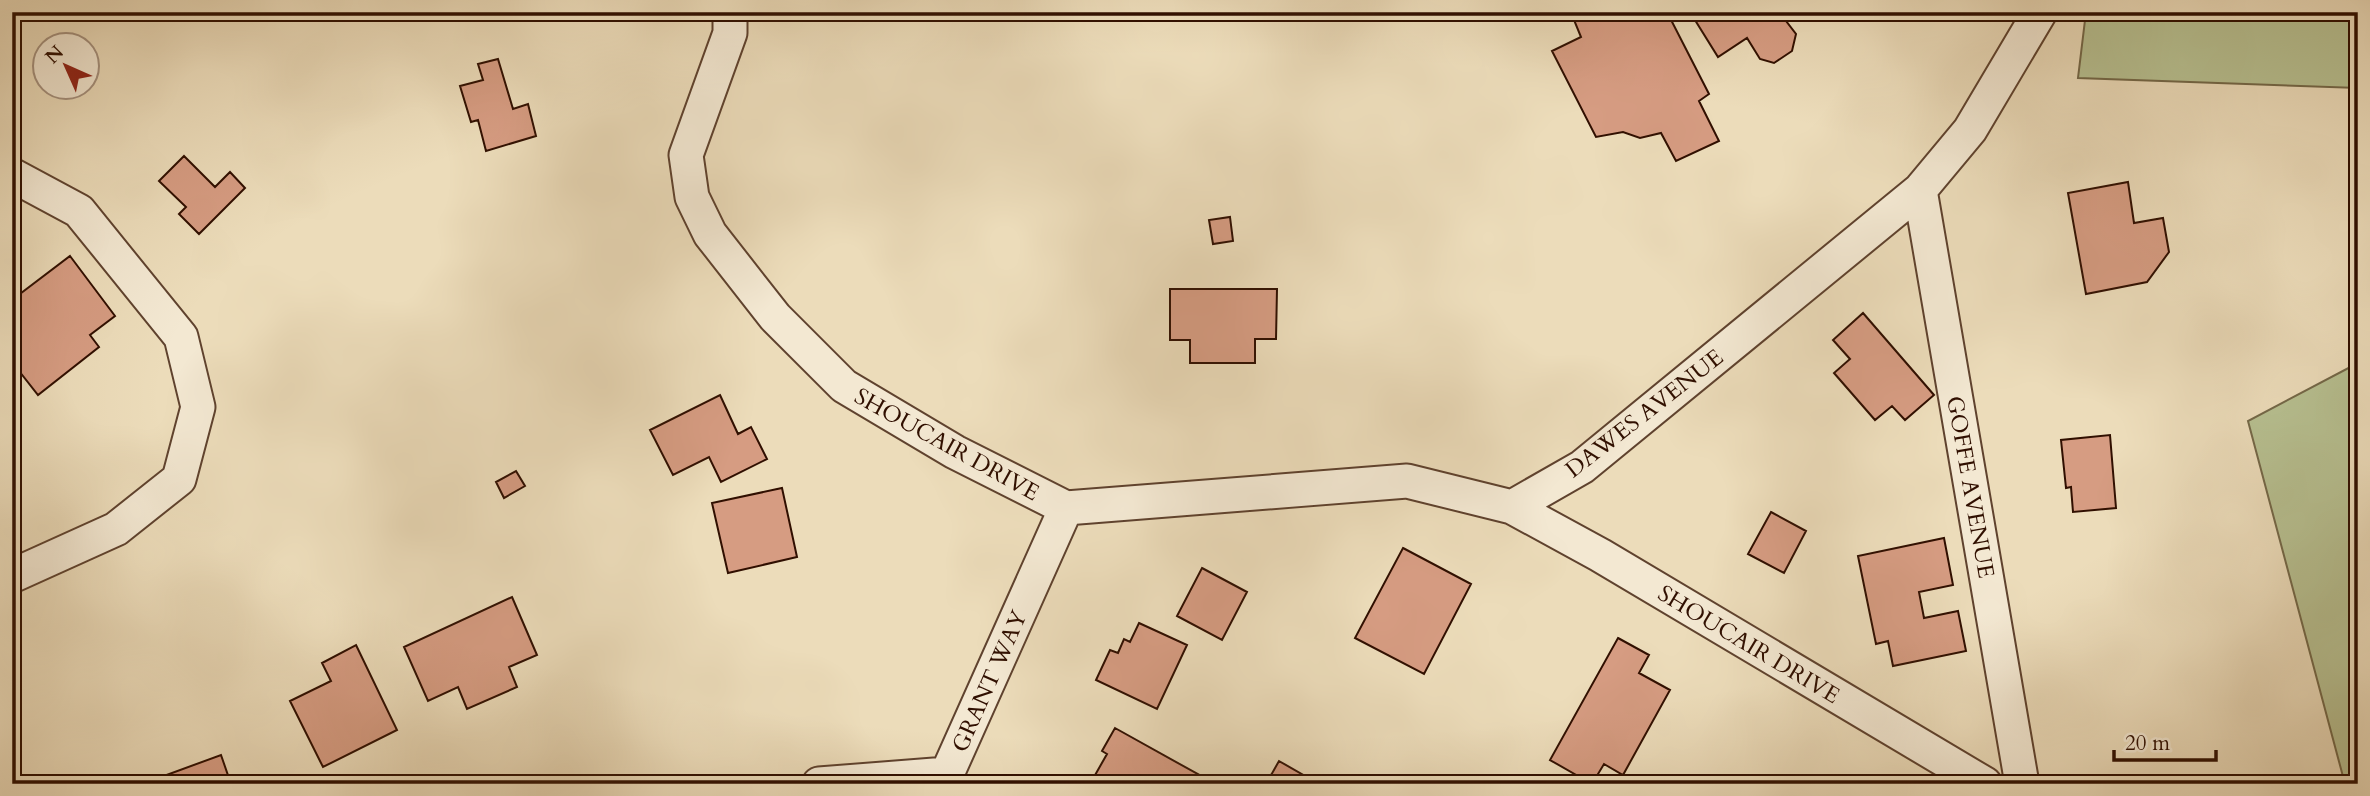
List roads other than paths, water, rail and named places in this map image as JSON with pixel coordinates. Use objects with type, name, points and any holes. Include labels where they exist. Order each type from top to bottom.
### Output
[{"type":"street","name":"SHOUCAIR DRIVE","points":[[730,12],[730,33],[686,155],[692,197],[710,234],[775,317],[844,386],[955,452],[1066,508]]},
{"type":"street","name":"DAWES AVENUE","points":[[1511,507],[1582,467],[1920,190],[1970,131],[2040,12]]},
{"type":"street","points":[[12,176],[79,211],[181,337],[198,407],[179,479],[116,529],[12,576]]},
{"type":"street","name":"GOFFE AVENUE","points":[[1920,190],[2022,784]]},
{"type":"street","points":[[1066,508],[1407,481],[1511,507]]},
{"type":"street","name":"SHOUCAIR DRIVE","points":[[1511,507],[1600,555],[1985,784]]},
{"type":"street","name":"GRANT WAY","points":[[819,784],[955,779],[1066,508]]}]
